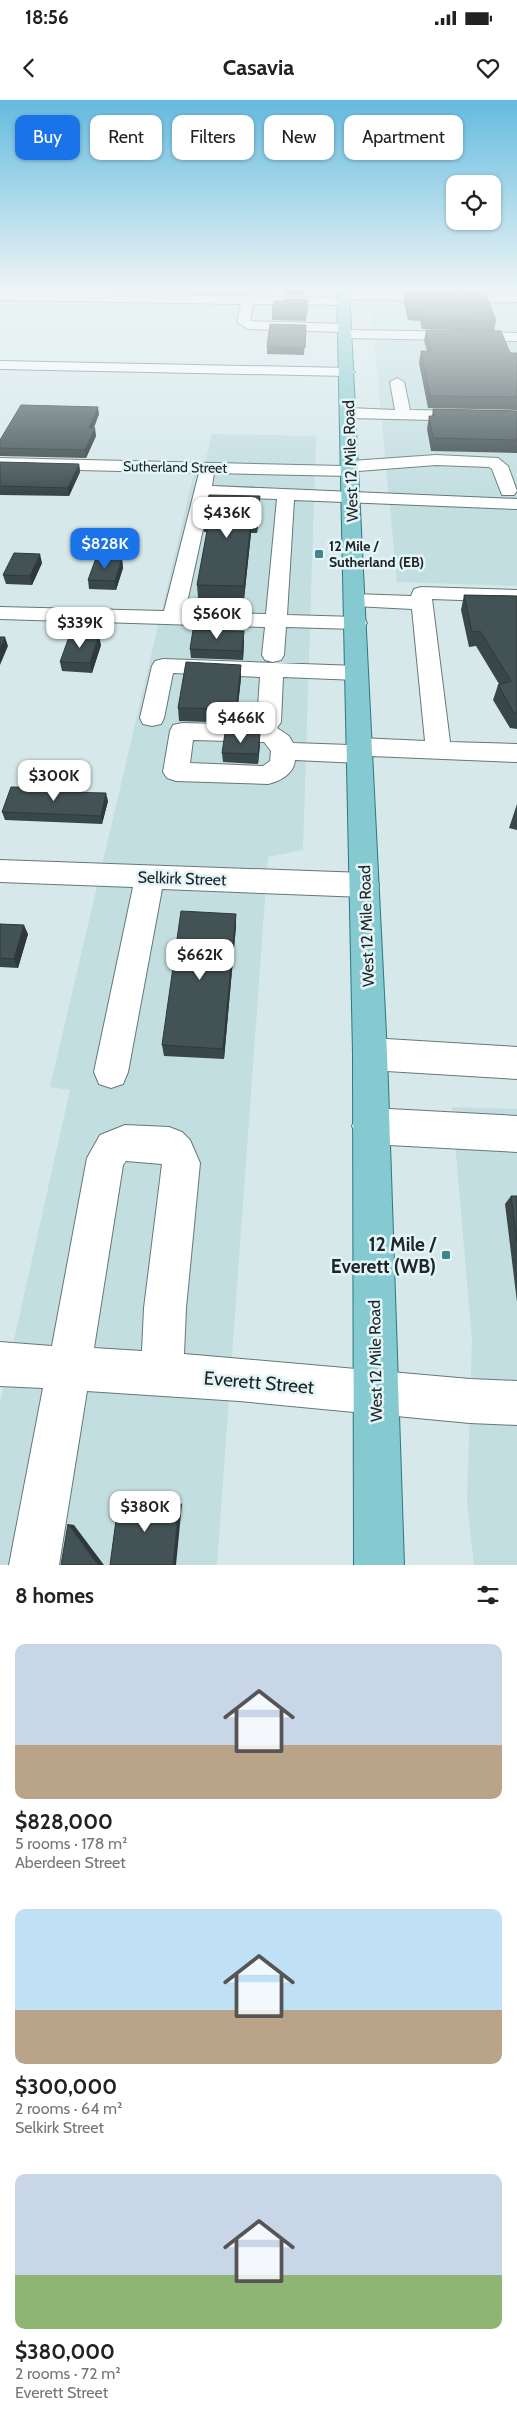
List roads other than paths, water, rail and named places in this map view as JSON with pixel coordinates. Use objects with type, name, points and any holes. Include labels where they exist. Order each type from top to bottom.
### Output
[{"type":"main road","name":"West 12 Mile Road","points":[[347,356],[370,1054],[379,1565]]},
{"type":"street","points":[[0,365],[348,372]]},
{"type":"street","points":[[397,382],[403,414]]},
{"type":"street","points":[[349,413],[517,417]]},
{"type":"street","points":[[202,491],[286,494],[351,478],[436,460],[492,462],[500,466],[513,497],[351,478]]},
{"type":"street","name":"Sutherland Street","points":[[0,463],[208,468],[351,478]]},
{"type":"street","points":[[173,618],[208,468]]},
{"type":"street","points":[[269,722],[286,494]]},
{"type":"street","points":[[438,750],[421,593],[517,596]]},
{"type":"street","points":[[0,613],[276,621],[422,603]]},
{"type":"street","points":[[152,718],[163,666],[273,662],[357,673]]},
{"type":"street","points":[[284,751],[438,750],[517,753]]},
{"type":"street","name":"Selkirk Street","points":[[0,871],[364,885]]},
{"type":"street","points":[[111,1072],[150,877]]},
{"type":"street","points":[[370,1054],[517,1063]]},
{"type":"street","points":[[370,1126],[517,1134]]},
{"type":"street","points":[[34,1565],[59,1429],[67,1368],[106,1158],[113,1148],[125,1143],[169,1145],[177,1153],[181,1163],[165,1308],[162,1375]]},
{"type":"street","name":"Everett Street","points":[[0,1364],[239,1379],[517,1403]]},
{"type":"place","name":"12 Mile / Sutherland (EB)","points":[[319,554]]},
{"type":"place","name":"12 Mile / Everett (WB)","points":[[446,1255]]}]
